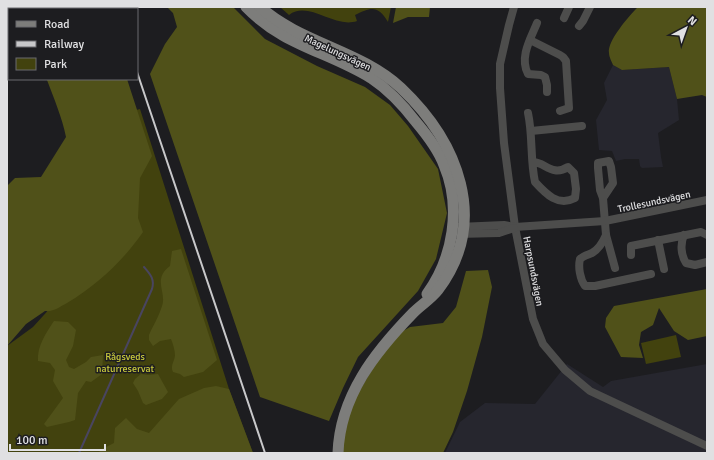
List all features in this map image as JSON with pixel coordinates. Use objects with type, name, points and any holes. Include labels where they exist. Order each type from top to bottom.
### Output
[{"type":"main road","name":"Magelungsvägen","points":[[246,7],[257,18],[278,34],[298,45],[360,72],[380,84],[396,98],[430,140],[444,164],[449,178],[458,231]]},
{"type":"main road","name":"Magelungsvägen","points":[[260,7],[278,21],[304,36],[367,64],[392,80],[408,96],[438,134],[447,148],[455,166],[462,195],[464,217],[446,253],[439,273],[431,288],[415,311],[378,352],[356,386],[340,430],[338,453]]},
{"type":"street","name":"Harpsundsvägen","points":[[514,7],[501,56],[500,72],[504,143],[515,228],[533,319],[543,344],[565,370],[590,391],[707,446]]},
{"type":"street","points":[[564,18],[569,7]]},
{"type":"street","points":[[578,26],[583,21],[590,7]]},
{"type":"street","points":[[537,23],[525,54],[526,71],[528,74],[541,75],[545,77],[547,92]]},
{"type":"street","points":[[530,40],[564,57],[566,61],[569,108],[560,111]]},
{"type":"street","points":[[528,113],[535,182],[555,200],[560,201],[575,198],[576,189],[574,173],[568,167],[564,169],[550,170],[541,164],[533,162]]},
{"type":"street","points":[[531,131],[582,126]]},
{"type":"street","name":"Trollesundsvägen","points":[[603,198],[606,235],[615,268]]},
{"type":"street","name":"Trollesundsvägen","points":[[458,231],[499,229],[504,225],[515,228],[605,221],[707,200]]},
{"type":"street","points":[[631,255],[631,246],[701,232],[707,235]]},
{"type":"street","points":[[606,235],[604,241],[596,250],[580,259],[579,269],[585,286],[595,286],[651,274]]},
{"type":"street","points":[[684,235],[681,242],[686,263],[695,265],[707,262]]},
{"type":"street","points":[[658,240],[664,269]]},
{"type":"shaded area","points":[[7,7],[108,7],[8,8],[7,66]]},
{"type":"shaded area","points":[[167,7],[233,7],[265,39],[317,66],[365,87],[390,105],[408,126],[438,169],[447,213],[436,259],[418,291],[358,357],[329,421],[260,397],[150,74],[165,44],[177,27],[173,13]]},
{"type":"shaded area","points":[[396,7],[430,7],[429,17],[408,17],[393,23]]},
{"type":"shaded area","points":[[638,7],[707,7],[707,97],[702,95],[677,99],[669,67],[622,70],[613,65],[609,53],[611,42],[629,16]]},
{"type":"shaded area","points":[[613,65],[622,70],[669,67],[677,99],[679,120],[658,133],[663,167],[642,168],[640,166],[639,159],[625,159],[616,161],[612,151],[599,150],[596,120],[607,100],[604,83]]},
{"type":"shaded area","points":[[47,80],[127,80],[152,156],[140,178],[138,218],[143,232],[127,253],[109,272],[67,303],[54,310],[45,311],[26,324],[7,346],[7,186],[15,178],[41,177],[66,137],[58,108]]},
{"type":"shaded area","points":[[181,249],[217,360],[203,372],[184,377],[173,372],[172,370],[175,356],[171,339],[160,341],[153,346],[149,340],[149,335],[162,306],[162,276],[170,266],[172,251]]},
{"type":"shaded area","points":[[488,270],[492,287],[482,337],[467,391],[453,432],[443,453],[341,453],[345,426],[354,400],[382,353],[396,335],[410,327],[443,323],[456,307],[466,271]]},
{"type":"shaded area","points":[[707,289],[707,336],[688,340],[674,331],[659,308],[653,325],[641,332],[639,345],[643,358],[621,357],[605,327],[606,318],[614,306]]},
{"type":"shaded area","points":[[54,321],[68,322],[76,330],[73,346],[66,360],[69,367],[74,369],[86,362],[91,357],[103,355],[102,374],[91,382],[86,381],[78,393],[75,420],[47,427],[44,424],[63,398],[53,381],[55,370],[50,363],[38,361],[39,350],[45,335]]},
{"type":"shaded area","points":[[567,364],[603,387],[611,381],[707,364],[707,453],[445,453],[460,422],[485,403],[535,404]]},
{"type":"shaded area","points":[[141,374],[158,374],[168,392],[162,399],[146,405],[143,403],[133,383]]},
{"type":"shaded area","points":[[216,386],[229,389],[253,453],[99,453],[100,450],[114,443],[115,428],[126,418],[137,429],[149,433],[179,399],[204,388]]},
{"type":"green space","points":[[280,7],[391,7],[388,22],[377,10],[370,9],[355,15],[357,21],[348,22],[331,19],[313,12],[305,11],[297,11],[289,15]]},
{"type":"green space","name":"Rågsveds naturreservat","points":[[140,109],[229,389],[253,453],[7,453],[7,346],[33,327],[83,272],[71,127]]},
{"type":"green space","points":[[676,335],[681,357],[646,364],[641,343]]},
{"type":"waterway","points":[[79,453],[152,289],[152,279],[144,267]]},
{"type":"railway","points":[[138,75],[265,453]]}]
